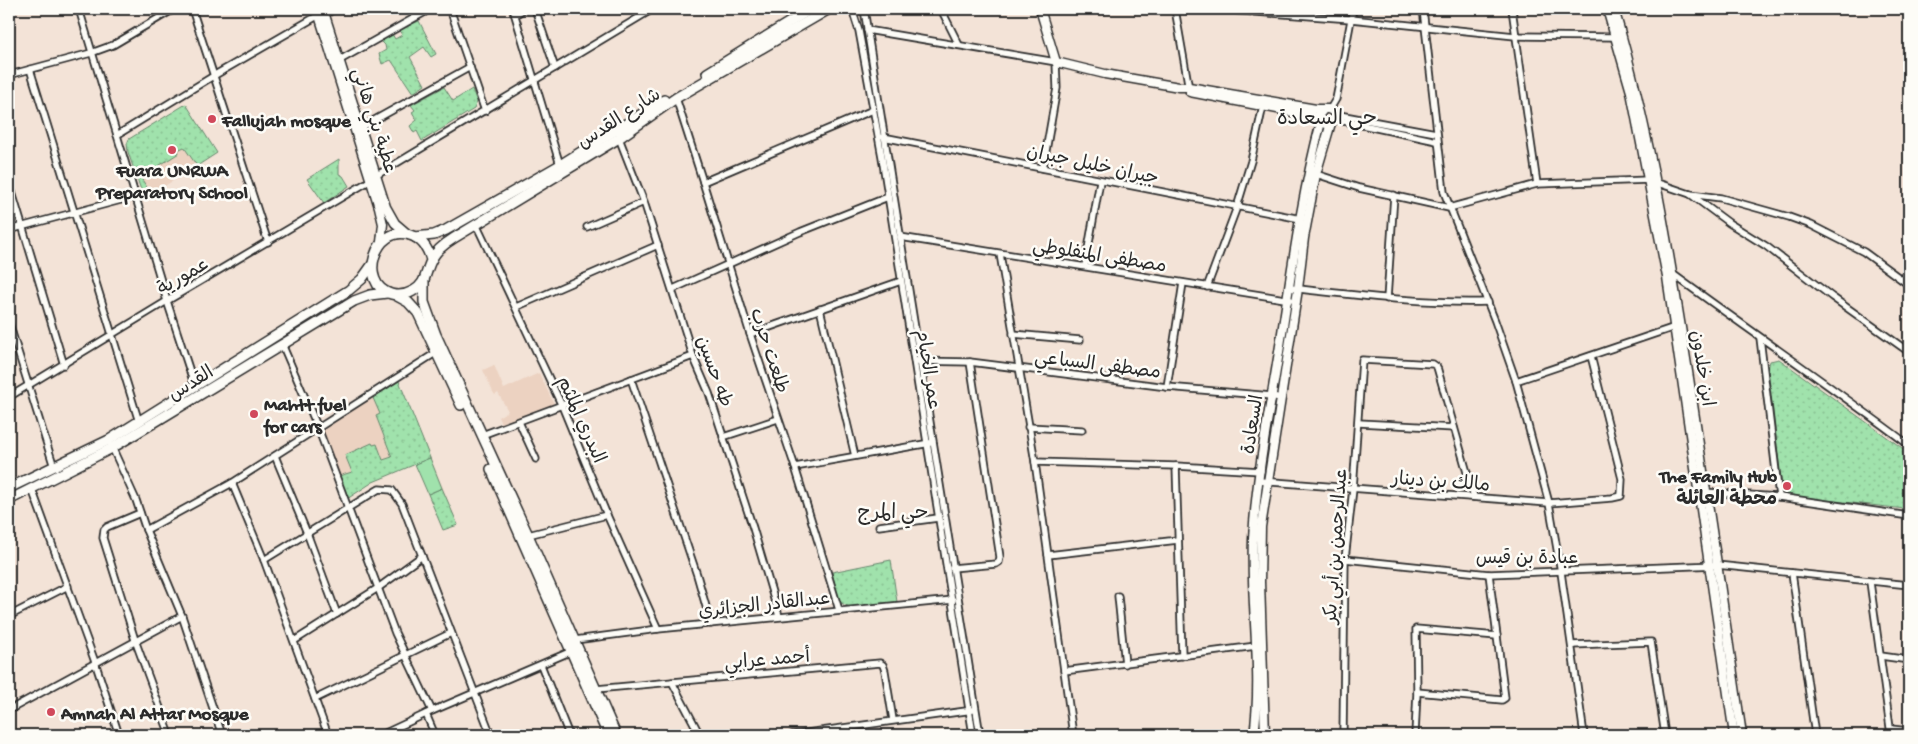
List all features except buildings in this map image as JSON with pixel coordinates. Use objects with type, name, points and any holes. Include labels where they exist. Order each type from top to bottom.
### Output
[{"type":"main road","points":[[608,735],[572,651],[418,313],[408,302],[391,294],[375,281],[372,265],[381,242],[386,238],[397,233],[412,236],[434,235],[446,230],[560,165],[810,9]]},
{"type":"main road","name":"شارع القدس","points":[[431,260],[448,241],[619,138],[676,98],[829,9]]},
{"type":"main road","points":[[412,236],[426,247],[431,260],[424,282],[423,295],[426,308],[616,735]]},
{"type":"main road","name":"القدس","points":[[9,488],[111,444],[139,422],[349,290],[362,279],[372,265]]},
{"type":"main road","points":[[391,294],[408,294],[424,282]]},
{"type":"main road","name":"القدس","points":[[9,500],[111,444],[354,301],[370,295],[391,294]]},
{"type":"street","points":[[79,9],[116,135],[195,386]]},
{"type":"street","points":[[9,75],[91,53],[113,45],[174,9]]},
{"type":"street","points":[[192,9],[268,242]]},
{"type":"street","points":[[116,135],[321,12],[336,9]]},
{"type":"street","points":[[450,9],[485,111]]},
{"type":"street","points":[[524,9],[514,12],[560,165]]},
{"type":"street","points":[[536,9],[555,68]]},
{"type":"street","name":"عمورية","points":[[9,398],[167,300],[268,242],[653,9]]},
{"type":"street","name":"عمر الخيام","points":[[852,9],[858,25],[873,110],[881,137],[900,237],[916,361]]},
{"type":"street","name":"عمر الخيام","points":[[864,9],[888,197],[952,568],[954,600]]},
{"type":"street","points":[[941,9],[958,45]]},
{"type":"street","points":[[1040,9],[1056,62],[1057,88],[1043,168]]},
{"type":"street","points":[[1175,9],[1189,89]]},
{"type":"street","points":[[1215,9],[1304,12],[1351,20],[1515,36],[1614,37]]},
{"type":"street","name":"السعادة","points":[[1254,735],[1263,482],[1291,300],[1316,174],[1336,99],[1353,9]]},
{"type":"street","points":[[1423,9],[1442,177],[1450,208],[1488,302],[1516,381],[1549,503],[1561,572],[1584,735]]},
{"type":"street","points":[[1512,9],[1537,184]]},
{"type":"street","name":"ابن خلدون","points":[[1606,9],[1614,37],[1624,57]]},
{"type":"street","name":"ابن خلدون","points":[[1614,9],[1674,275],[1703,492],[1742,735]]},
{"type":"street","points":[[321,12],[374,178],[382,216],[381,242]]},
{"type":"street","name":"عطية بني هاني","points":[[321,12],[340,60],[362,127],[374,178],[395,223],[412,236]]},
{"type":"street","points":[[340,60],[425,12]]},
{"type":"street","points":[[867,30],[1056,62],[1105,74],[1189,89],[1313,116],[1326,124],[1331,115]]},
{"type":"street","points":[[362,127],[470,67]]},
{"type":"street","points":[[30,69],[139,422]]},
{"type":"street","points":[[1189,89],[1316,109],[1331,115],[1437,142]]},
{"type":"street","name":"طلعت حرب","points":[[676,98],[839,610]]},
{"type":"street","points":[[1207,287],[1237,207],[1251,161],[1263,106]]},
{"type":"street","points":[[703,182],[873,110]]},
{"type":"street","name":"السعادة","points":[[1294,288],[1301,218],[1321,121],[1319,115],[1331,115]]},
{"type":"street","points":[[1331,115],[1436,133]]},
{"type":"street","name":"جبران خليل جبران","points":[[881,137],[1043,168],[1100,181],[1301,218]]},
{"type":"street","name":"طه حسين","points":[[619,138],[644,202],[674,290],[693,356],[709,392],[779,616]]},
{"type":"street","points":[[1316,174],[1359,188],[1450,208],[1537,184],[1652,181],[1690,194],[1721,198],[1811,225],[1864,252],[1909,285]]},
{"type":"street","points":[[1085,266],[1100,181]]},
{"type":"street","name":"ابن خلدون","points":[[1652,181],[1703,492]]},
{"type":"street","points":[[9,182],[64,365]]},
{"type":"street","points":[[1690,194],[1729,223],[1766,246],[1832,297],[1909,352]]},
{"type":"street","points":[[1386,299],[1394,195]]},
{"type":"street","points":[[9,230],[136,196]]},
{"type":"street","points":[[674,290],[729,264],[888,197]]},
{"type":"street","points":[[587,227],[644,202]]},
{"type":"street","name":"البدري الملثم","points":[[476,224],[562,406],[658,629]]},
{"type":"street","name":"مصطفى المنفلوطي","points":[[900,237],[1291,300]]},
{"type":"street","points":[[516,307],[658,245]]},
{"type":"street","points":[[1000,254],[1035,462],[1073,735]]},
{"type":"street","points":[[1674,275],[1855,404],[1909,445]]},
{"type":"street","points":[[750,334],[901,280]]},
{"type":"street","points":[[1167,387],[1183,283]]},
{"type":"street","points":[[1294,288],[1386,299],[1488,302]]},
{"type":"street","points":[[820,309],[855,456]]},
{"type":"street","points":[[9,324],[54,467]]},
{"type":"street","points":[[1516,381],[1675,327]]},
{"type":"street","points":[[1013,334],[1080,340]]},
{"type":"street","points":[[1760,338],[1779,497]]},
{"type":"street","points":[[282,344],[318,428],[395,633],[432,710]]},
{"type":"street","points":[[146,530],[232,483],[437,352]]},
{"type":"street","points":[[482,435],[693,356]]},
{"type":"street","name":"مالك بن دينار","points":[[1263,482],[1549,503],[1621,496],[1622,479],[1591,356]]},
{"type":"street","name":"عبدالرحمن بن أبي بكر","points":[[1343,735],[1345,559],[1359,423],[1362,360],[1436,365],[1454,428]]},
{"type":"street","name":"مصطفى السباعي","points":[[916,361],[970,362],[1167,387],[1276,397]]},
{"type":"street","points":[[952,568],[996,564],[999,562],[1000,557],[970,362]]},
{"type":"street","points":[[632,379],[711,624]]},
{"type":"street","name":"السعادة","points":[[1263,482],[1260,471],[1276,397]]},
{"type":"street","points":[[723,437],[778,419]]},
{"type":"street","points":[[519,422],[536,459]]},
{"type":"street","points":[[1359,423],[1454,428],[1474,497]]},
{"type":"street","points":[[1028,428],[1082,430]]},
{"type":"street","points":[[795,467],[929,443]]},
{"type":"street","name":"عمر الخيام","points":[[929,443],[938,518],[954,600],[972,710],[974,735]]},
{"type":"street","points":[[111,444],[182,616],[222,735]]},
{"type":"street","points":[[275,456],[308,533],[337,614]]},
{"type":"street","points":[[1035,462],[1176,466],[1260,471]]},
{"type":"street","points":[[1176,466],[1182,656]]},
{"type":"street","points":[[232,483],[264,560],[328,735]]},
{"type":"street","points":[[32,489],[95,662],[119,735]]},
{"type":"street","points":[[264,560],[379,489],[392,490],[402,504],[450,633],[491,735]]},
{"type":"street","points":[[1703,492],[1779,497],[1909,516]]},
{"type":"street","points":[[140,514],[107,527],[104,530],[103,538],[135,640],[170,735]]},
{"type":"street","points":[[528,535],[607,514]]},
{"type":"street","points":[[879,526],[938,518]]},
{"type":"street","points":[[1048,555],[1178,540]]},
{"type":"street","points":[[294,642],[378,588],[422,556]]},
{"type":"street","name":"عبادة بن قيس","points":[[1345,559],[1489,574],[1714,566],[1909,585]]},
{"type":"street","name":"ابن خلدون","points":[[1714,566],[1734,735]]},
{"type":"street","points":[[1792,573],[1815,735]]},
{"type":"street","points":[[1417,692],[1504,699],[1506,696],[1489,574]]},
{"type":"street","points":[[1870,582],[1891,732],[1909,731]]},
{"type":"street","points":[[9,616],[68,586]]},
{"type":"street","points":[[1118,596],[1125,664]]},
{"type":"street","name":"عبدالقادر الجزائري","points":[[575,640],[779,616],[954,600]]},
{"type":"street","name":"السعادة","points":[[1258,611],[1266,735]]},
{"type":"street","points":[[9,710],[182,616]]},
{"type":"street","points":[[1415,735],[1417,692],[1416,629],[1497,636]]},
{"type":"street","points":[[315,699],[450,633]]},
{"type":"street","points":[[1572,646],[1651,642],[1665,735]]},
{"type":"street","points":[[1064,671],[1256,646]]},
{"type":"street","points":[[381,735],[432,710],[572,651]]},
{"type":"street","points":[[1881,656],[1909,660]]},
{"type":"street","name":"أحمد عرابي","points":[[596,689],[880,663],[885,671],[893,720]]},
{"type":"street","points":[[541,665],[569,735]]},
{"type":"street","points":[[672,682],[700,735]]},
{"type":"street","points":[[792,735],[972,710]]},
{"type":"street","name":"عمر الخيام","points":[[972,710],[980,735]]},
{"type":"street","points":[[426,714],[435,735]]},
{"type":"shaded area","name":"Fuara UNRWA Preparatory School","points":[[186,104],[217,153],[144,199],[128,153],[127,144],[129,139]]},
{"type":"shaded area","points":[[494,365],[504,389],[539,373],[554,404],[501,423],[498,417],[508,411],[498,393],[495,395],[493,392],[483,370]]},
{"type":"shaded area","points":[[399,381],[458,525],[443,530],[415,464],[373,482],[347,499],[322,430]]},
{"type":"green space","points":[[419,21],[436,54],[431,57],[424,47],[410,57],[425,85],[413,93],[391,60],[382,64],[379,54],[386,50],[385,45],[381,41],[392,34],[395,39],[402,35],[399,30]]},
{"type":"green space","points":[[444,87],[453,101],[472,89],[477,102],[474,109],[422,141],[417,131],[414,133],[410,126],[417,120],[412,112],[415,110],[411,105]]},
{"type":"green space","name":"Fuara UNRWA Preparatory School","points":[[186,104],[217,153],[197,166],[184,147],[178,150],[179,153],[146,174],[144,171],[139,175],[152,195],[144,199],[128,152],[127,144],[129,139]]},
{"type":"green space","points":[[339,159],[339,174],[343,176],[349,186],[324,203],[307,179]]},
{"type":"green space","points":[[1779,359],[1909,453],[1905,509],[1783,495],[1768,369],[1770,361]]},
{"type":"green space","points":[[399,381],[430,458],[373,482],[347,499],[339,476],[352,472],[345,455],[372,443],[373,445],[377,444],[383,460],[392,457],[376,416],[380,414],[373,398]]},
{"type":"green space","points":[[430,458],[442,488],[428,494],[415,464]]},
{"type":"green space","points":[[442,488],[458,525],[443,530],[428,494]]},
{"type":"green space","points":[[891,560],[897,602],[852,608],[839,602],[832,572]]},
{"type":"place","name":"Fallujah mosque","points":[[212,119]]},
{"type":"place","name":"Fuara UNRWA Preparatory School","points":[[172,150]]},
{"type":"place","name":"Mahtt fuel for cars","points":[[254,414]]},
{"type":"place","name":"The Family Hub محطة العائلة","points":[[1787,486]]},
{"type":"place","name":"Amnah Al Attar Mosque","points":[[51,712]]},
{"type":"district","name":"حي السعادة","points":[[1327,117]]},
{"type":"district","name":"حي المرج","points":[[893,511]]}]
